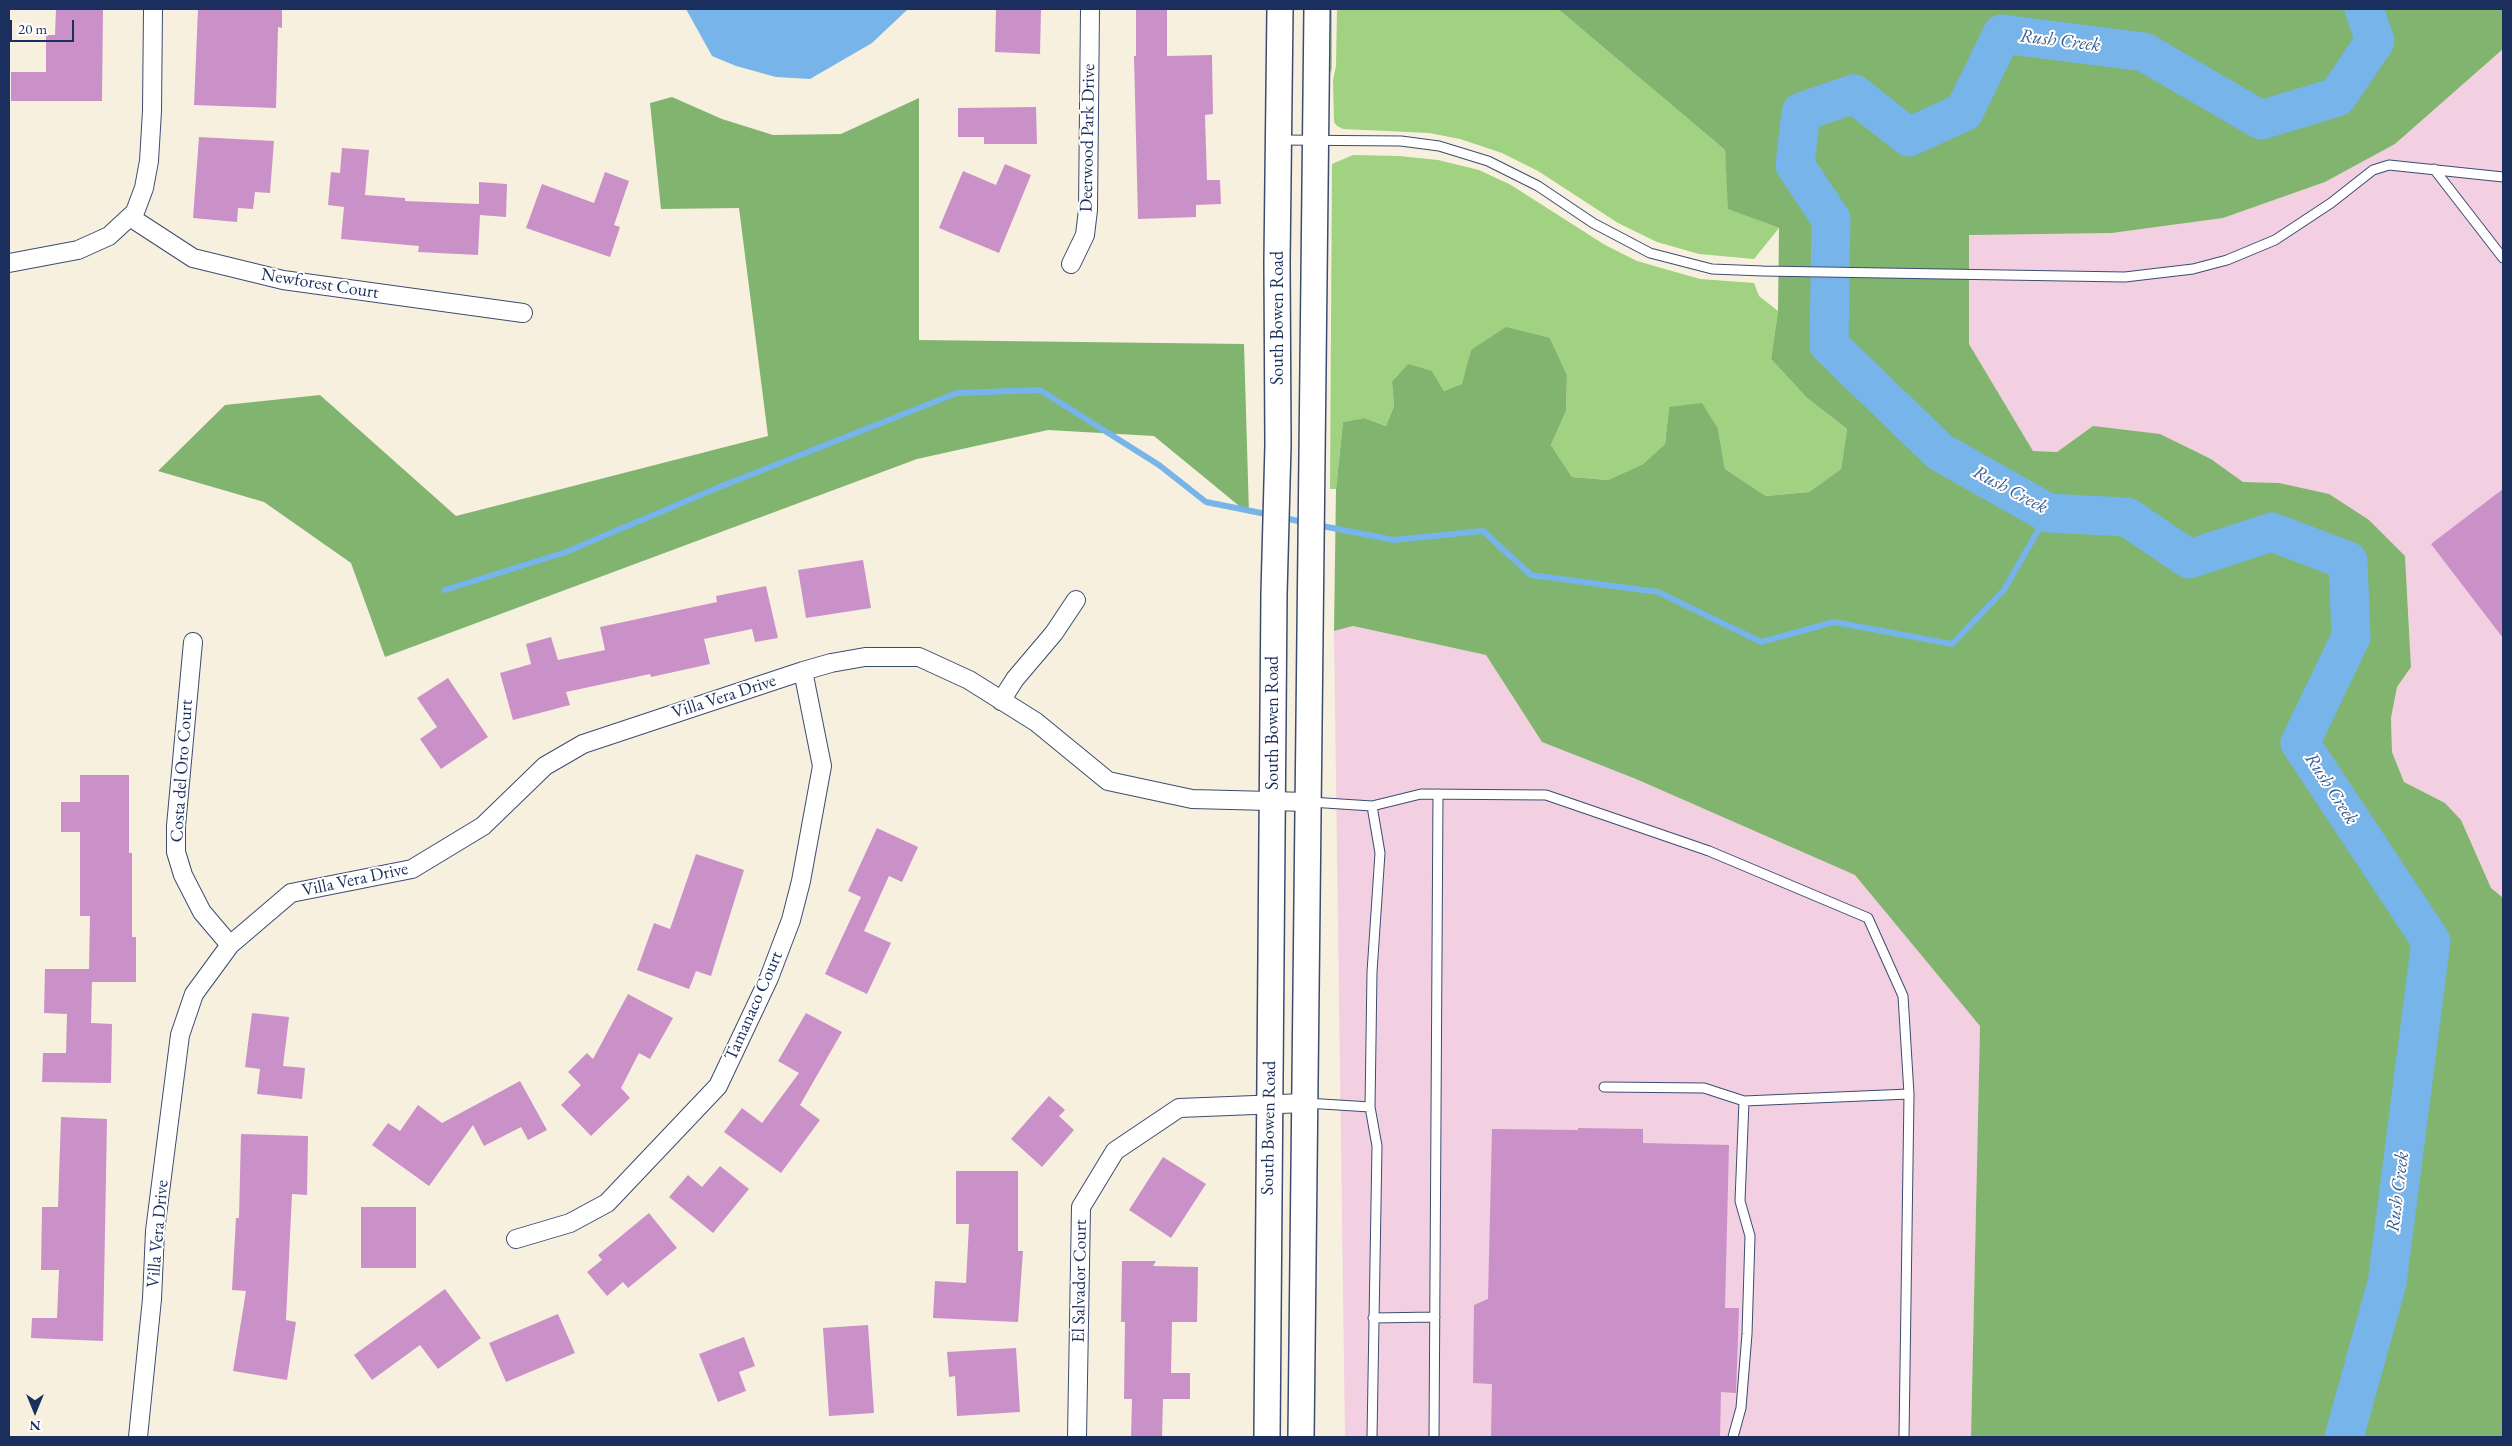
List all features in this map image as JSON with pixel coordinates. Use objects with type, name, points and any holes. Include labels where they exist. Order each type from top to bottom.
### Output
[{"type":"main road","name":"South Bowen Road","points":[[1266,1437],[1274,594],[1278,445],[1280,9]]},
{"type":"main road","name":"South Bowen Road","points":[[1301,1437],[1317,9]]},
{"type":"street","points":[[9,263],[78,250],[109,236],[135,212],[144,188],[149,161],[152,111],[153,9]]},
{"type":"street","name":"Deerwood Park Drive","points":[[1071,264],[1085,235],[1088,210],[1090,9]]},
{"type":"street","name":"Newforest Court","points":[[130,217],[193,258],[283,280],[523,313]]},
{"type":"street","points":[[1001,701],[1015,679],[1054,633],[1076,600]]},
{"type":"street","name":"Costa del Oro Court","points":[[193,642],[176,826],[176,852],[183,875],[202,912],[230,944]]},
{"type":"street","name":"Villa Vera Drive","points":[[138,1437],[152,1299],[155,1231],[180,1035],[194,994],[230,944],[291,893],[412,869],[483,826],[545,766],[583,744],[804,671],[831,663],[865,657],[919,657],[969,680],[1036,722],[1108,781],[1192,799],[1308,802]]},
{"type":"street","name":"Tamanaco Court","points":[[516,1239],[570,1223],[607,1203],[718,1086],[769,978],[790,920],[801,881],[822,766],[804,671]]},
{"type":"street","name":"El Salvador Court","points":[[1078,1437],[1081,1207],[1115,1151],[1179,1108],[1305,1103]]},
{"type":"lane","points":[[1279,140],[1401,142],[1447,148],[1488,161],[1538,186],[1593,223],[1650,253],[1712,269],[1763,271],[2125,277],[2193,269],[2227,260],[2275,240],[2331,203],[2373,170],[2389,165],[2503,177]]},
{"type":"lane","points":[[2434,169],[2503,258]]},
{"type":"lane","points":[[1308,802],[1372,806],[1421,794],[1546,795],[1709,851],[1868,918],[1903,996],[1908,1094],[1904,1437]]},
{"type":"lane","points":[[1434,1437],[1438,794]]},
{"type":"lane","points":[[1372,806],[1380,853],[1372,972],[1370,1106],[1377,1146],[1372,1437]]},
{"type":"lane","points":[[1604,1087],[1704,1088],[1744,1101],[1908,1094]]},
{"type":"lane","points":[[1733,1437],[1741,1408],[1747,1334],[1750,1236],[1740,1201],[1744,1101]]},
{"type":"lane","points":[[1305,1103],[1370,1106]]},
{"type":"lane","points":[[1373,1318],[1435,1317]]},
{"type":"shaded area","points":[[2503,49],[2503,898],[2501,898],[2491,888],[2461,820],[2445,803],[2404,782],[2392,752],[2391,718],[2397,687],[2411,666],[2405,556],[2279,483],[2243,482],[2211,459],[2093,426],[2057,452],[2033,451],[1969,344],[1969,234],[2112,233],[2223,218],[2325,182],[2395,144]]},
{"type":"shaded area","points":[[1353,626],[1486,655],[1542,742],[1636,779],[1856,875],[1980,1026],[1971,1437],[1345,1437],[1334,631]]},
{"type":"green space","points":[[1328,9],[1332,9],[1332,69],[1329,76]]},
{"type":"green space","points":[[1337,9],[1558,9],[1725,150],[1729,209],[1779,228],[1754,259],[1699,254],[1657,242],[1618,223],[1538,171],[1502,153],[1460,139],[1429,133],[1343,129],[1334,122],[1333,80],[1336,66]]},
{"type":"green space","points":[[1558,9],[2503,9],[2503,49],[2395,144],[2325,182],[2223,218],[2112,233],[1969,235],[1969,344],[2033,451],[2057,452],[2093,426],[2160,434],[2211,459],[2243,482],[2279,483],[2329,494],[2369,520],[2405,556],[2411,667],[2397,687],[2391,718],[2392,752],[2404,782],[2445,803],[2461,820],[2491,888],[2503,898],[2503,1437],[1971,1437],[1980,1026],[1855,875],[1636,779],[1542,742],[1486,655],[1353,626],[1334,631],[1336,489],[1343,422],[1364,418],[1386,426],[1394,406],[1392,382],[1408,364],[1432,371],[1444,391],[1462,384],[1471,350],[1506,327],[1550,338],[1567,375],[1566,411],[1551,445],[1572,477],[1608,480],[1643,464],[1665,444],[1669,407],[1702,403],[1718,429],[1725,469],[1766,496],[1809,492],[1841,469],[1847,429],[1807,398],[1771,359],[1778,311],[1779,228],[1728,209],[1725,150]]},
{"type":"green space","points":[[672,97],[722,119],[773,135],[841,134],[919,98],[919,340],[1244,344],[1249,514],[1154,436],[1048,430],[917,459],[385,657],[351,563],[264,502],[158,471],[225,405],[320,395],[456,516],[768,436],[739,208],[661,209],[650,103]]},
{"type":"green space","points":[[1353,155],[1399,156],[1438,160],[1479,170],[1511,185],[1605,245],[1637,261],[1700,279],[1754,283],[1759,296],[1778,311],[1771,359],[1807,398],[1847,429],[1841,469],[1809,492],[1766,496],[1725,469],[1718,429],[1669,407],[1665,444],[1643,464],[1608,480],[1572,477],[1551,445],[1566,411],[1567,375],[1550,338],[1471,350],[1463,384],[1444,391],[1432,371],[1392,382],[1394,406],[1386,426],[1364,418],[1343,422],[1336,489],[1330,489],[1332,164]]},
{"type":"water","points":[[686,9],[908,9],[872,43],[810,79],[776,77],[736,66],[712,56]]},
{"type":"building","points":[[56,9],[103,9],[102,101],[11,101],[11,72],[46,72],[46,35],[55,35]]},
{"type":"building","points":[[198,9],[282,9],[282,28],[278,27],[276,108],[194,105]]},
{"type":"building","points":[[996,9],[1041,9],[1040,54],[995,52]]},
{"type":"building","points":[[1136,9],[1167,9],[1167,56],[1212,55],[1213,114],[1205,115],[1207,180],[1220,180],[1221,204],[1196,205],[1196,217],[1138,219],[1134,56],[1136,56]]},
{"type":"building","points":[[1036,107],[1037,144],[984,144],[984,137],[958,137],[958,108]]},
{"type":"building","points":[[199,137],[274,141],[270,193],[255,192],[253,209],[238,208],[237,222],[193,218]]},
{"type":"building","points":[[342,148],[369,150],[365,195],[405,198],[405,201],[479,204],[479,182],[507,184],[506,217],[480,215],[478,255],[418,252],[419,246],[341,239],[344,207],[328,205],[331,172],[340,173]]},
{"type":"building","points":[[1005,164],[1031,175],[999,253],[939,228],[963,171],[996,185]]},
{"type":"building","points":[[605,172],[629,181],[614,225],[620,227],[610,257],[526,228],[542,184],[594,203]]},
{"type":"building","points":[[2503,489],[2503,638],[2431,544]]},
{"type":"building","points":[[863,560],[871,608],[806,618],[798,570]]},
{"type":"building","points":[[766,586],[778,638],[755,642],[752,629],[704,639],[710,664],[651,677],[650,674],[566,692],[570,705],[513,720],[500,673],[531,664],[526,644],[551,637],[558,660],[605,650],[600,627],[717,602],[716,596]]},
{"type":"building","points":[[448,678],[488,737],[441,769],[420,739],[437,727],[417,698]]},
{"type":"building","points":[[80,775],[129,775],[129,853],[132,853],[132,937],[136,937],[136,982],[92,982],[91,1023],[112,1024],[111,1083],[42,1082],[43,1053],[66,1053],[67,1014],[44,1013],[45,969],[89,969],[90,916],[80,916],[80,832],[61,832],[61,802],[80,802]]},
{"type":"building","points":[[877,828],[918,847],[902,882],[889,876],[864,931],[891,943],[867,994],[825,974],[861,897],[848,891]]},
{"type":"building","points":[[696,854],[744,870],[711,976],[696,971],[689,989],[637,970],[654,923],[670,929]]},
{"type":"building","points":[[628,994],[673,1018],[650,1059],[639,1053],[621,1088],[630,1098],[591,1136],[561,1105],[581,1085],[568,1072],[587,1053],[593,1059]]},
{"type":"building","points":[[252,1013],[289,1017],[283,1066],[305,1068],[302,1099],[257,1094],[260,1069],[245,1067]]},
{"type":"building","points":[[806,1013],[842,1032],[800,1105],[820,1120],[781,1173],[724,1132],[742,1108],[762,1123],[799,1073],[778,1061]]},
{"type":"building","points":[[520,1081],[547,1130],[528,1140],[521,1127],[484,1146],[473,1125],[429,1186],[372,1145],[388,1123],[400,1131],[418,1105],[442,1123]]},
{"type":"building","points":[[1049,1096],[1065,1110],[1059,1116],[1074,1130],[1042,1167],[1011,1139]]},
{"type":"building","points":[[61,1117],[107,1119],[103,1341],[31,1338],[32,1318],[57,1318],[59,1270],[41,1270],[42,1207],[58,1207]]},
{"type":"building","points":[[1578,1128],[1643,1129],[1643,1143],[1729,1145],[1725,1308],[1739,1308],[1736,1393],[1721,1392],[1720,1437],[1491,1437],[1492,1384],[1473,1383],[1474,1305],[1488,1299],[1492,1129],[1578,1130]]},
{"type":"building","points":[[241,1134],[308,1136],[307,1195],[292,1194],[286,1320],[296,1322],[287,1380],[233,1371],[246,1291],[232,1290],[236,1218],[239,1218]]},
{"type":"building","points":[[1163,1157],[1206,1184],[1171,1238],[1129,1210]]},
{"type":"building","points":[[720,1166],[749,1189],[713,1233],[669,1197],[688,1175],[702,1187]]},
{"type":"building","points":[[956,1171],[1018,1171],[1018,1251],[1023,1251],[1018,1322],[933,1318],[935,1281],[966,1283],[969,1224],[956,1224]]},
{"type":"building","points":[[361,1207],[416,1207],[416,1268],[361,1268]]},
{"type":"building","points":[[649,1213],[677,1248],[628,1288],[623,1282],[607,1296],[587,1272],[602,1260],[598,1255]]},
{"type":"building","points":[[1122,1261],[1156,1261],[1153,1266],[1198,1267],[1197,1322],[1172,1322],[1171,1373],[1190,1373],[1190,1399],[1163,1399],[1162,1437],[1131,1437],[1132,1399],[1124,1399],[1125,1322],[1121,1322]]},
{"type":"building","points":[[445,1289],[481,1338],[438,1369],[420,1345],[372,1380],[354,1355]]},
{"type":"building","points":[[558,1314],[575,1353],[506,1382],[489,1343]]},
{"type":"building","points":[[868,1325],[874,1413],[829,1416],[823,1328]]},
{"type":"building","points":[[744,1337],[755,1366],[739,1372],[746,1391],[718,1402],[699,1354]]},
{"type":"building","points":[[1016,1348],[1020,1412],[957,1416],[955,1376],[949,1377],[947,1352]]},
{"type":"waterway","name":"Rush Creek","points":[[2344,1437],[2387,1283],[2431,941],[2300,743],[2351,637],[2348,561],[2272,532],[2189,559],[2127,517],[2048,513],[1940,452],[1829,345],[1831,219],[1795,165],[1801,112],[1854,94],[1909,137],[1964,112],[2002,34],[2144,52],[2261,120],[2337,97],[2375,41],[2364,9]]},
{"type":"waterway","points":[[445,590],[566,552],[717,488],[957,393],[1040,390],[1159,465],[1206,502],[1271,515]]},
{"type":"waterway","points":[[1317,525],[1394,540],[1483,531],[1531,575],[1658,592],[1761,642],[1834,622],[1952,644],[2004,590],[2048,513]]},
{"type":"waterway","points":[[1280,517],[1307,523]]}]
